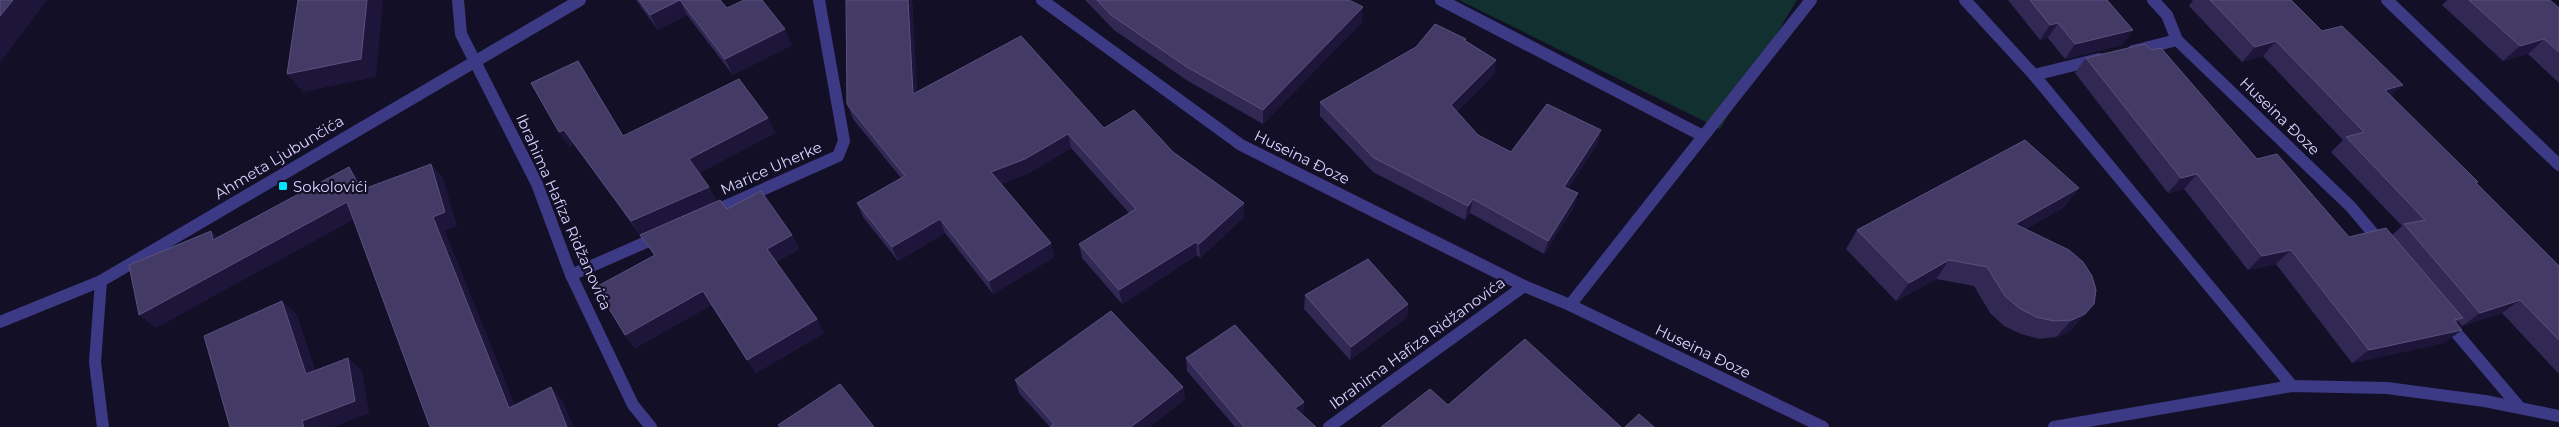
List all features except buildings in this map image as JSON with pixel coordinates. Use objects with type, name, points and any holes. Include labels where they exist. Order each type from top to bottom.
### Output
[{"type":"street","name":"Ibrahima Hafiza Ridžanovića","points":[[458,0],[461,34],[537,184],[571,275],[621,376],[633,405],[652,427]]},
{"type":"street","points":[[475,62],[580,0]]},
{"type":"street","name":"Marice Uherke","points":[[696,220],[838,156],[844,142],[819,0]]},
{"type":"street","name":"Huseina Đoze","points":[[1042,0],[1241,145],[1524,286],[1570,305],[1823,427]]},
{"type":"street","points":[[1441,0],[1703,136]]},
{"type":"street","points":[[1570,305],[1811,0]]},
{"type":"street","points":[[1965,0],[2034,75],[2292,386]]},
{"type":"street","points":[[2034,75],[2177,40],[2167,15],[2153,0]]},
{"type":"street","points":[[2386,0],[2559,165]]},
{"type":"street","name":"Huseina Đoze","points":[[2177,40],[2351,207],[2388,251]]},
{"type":"street","name":"Ahmeta Ljubunčića","points":[[0,322],[101,281],[475,62]]},
{"type":"street","points":[[571,275],[669,232]]},
{"type":"street","points":[[101,281],[95,362],[103,427]]},
{"type":"street","name":"Ibrahima Hafiza Ridžanovića","points":[[1329,427],[1524,286]]},
{"type":"street","points":[[2438,311],[2520,408]]},
{"type":"street","points":[[2054,427],[2292,386],[2387,388],[2486,400],[2559,416]]},
{"type":"green space","points":[[1459,0],[1797,0],[1720,129]]},
{"type":"place","name":"Sokolovići","points":[[283,186]]}]
